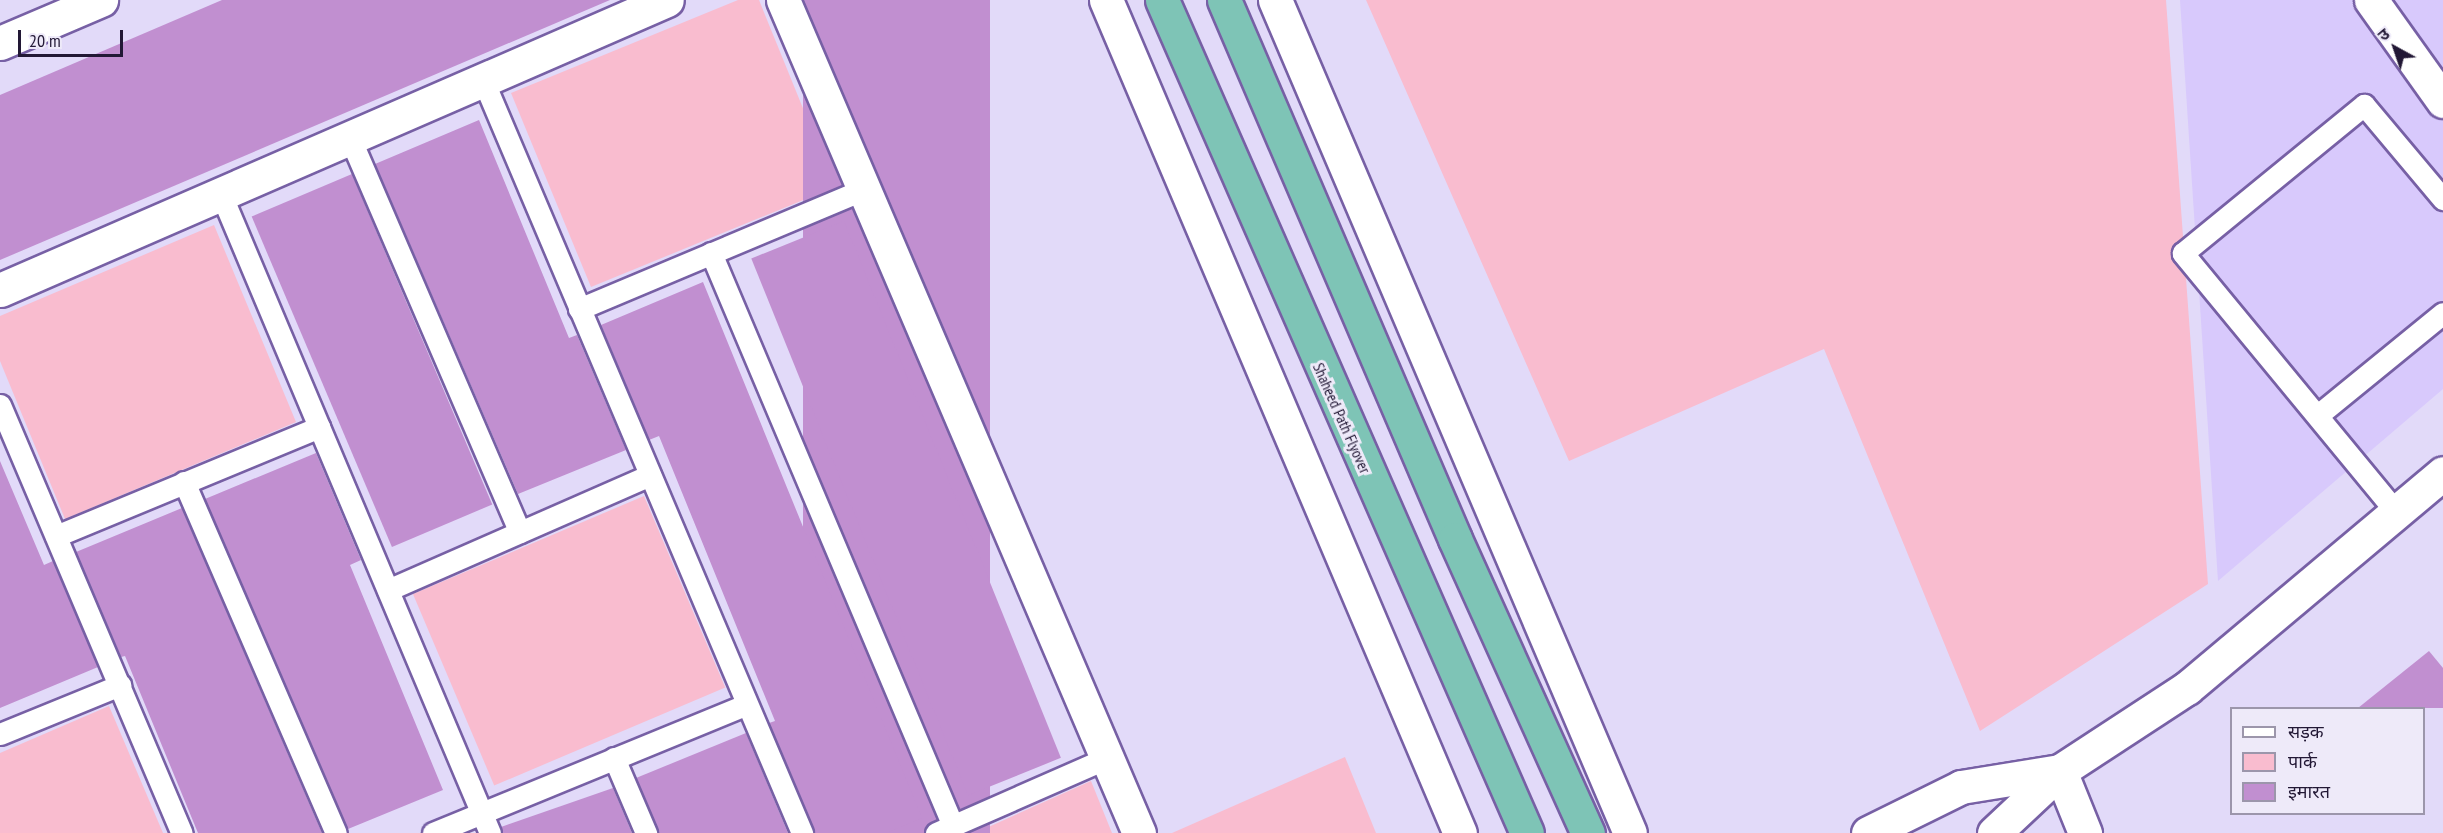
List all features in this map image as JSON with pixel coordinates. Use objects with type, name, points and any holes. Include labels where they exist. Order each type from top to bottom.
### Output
[{"type":"highway","name":"Shaheed Path Flyover","points":[[1162,0],[1527,833]]},
{"type":"highway","points":[[1224,0],[1455,539],[1588,833]]},
{"type":"street","points":[[0,43],[101,0]]},
{"type":"street","points":[[0,290],[667,0]]},
{"type":"street","points":[[783,0],[1139,833]]},
{"type":"street","points":[[1106,0],[1460,833]]},
{"type":"street","points":[[1275,0],[1630,833]]},
{"type":"street","points":[[2371,0],[2443,101]]},
{"type":"street","points":[[1994,833],[2060,771],[2187,688],[2443,473]]},
{"type":"street","points":[[1868,833],[1960,787],[2060,771]]},
{"type":"street","points":[[2060,771],[2085,833]]},
{"type":"lane","points":[[483,80],[802,833]]},
{"type":"lane","points":[[2397,513],[2183,253],[2364,105],[2443,199]]},
{"type":"lane","points":[[350,138],[520,532]]},
{"type":"lane","points":[[579,309],[864,189]]},
{"type":"lane","points":[[221,194],[490,833]]},
{"type":"lane","points":[[711,253],[944,829],[1107,758]]},
{"type":"lane","points":[[2318,416],[2443,313]]},
{"type":"lane","points":[[0,405],[182,833]]},
{"type":"lane","points":[[56,536],[319,427]]},
{"type":"lane","points":[[387,590],[650,475]]},
{"type":"lane","points":[[184,482],[336,833]]},
{"type":"lane","points":[[0,734],[120,685]]},
{"type":"lane","points":[[433,833],[747,704]]},
{"type":"lane","points":[[614,758],[646,833]]},
{"type":"shaded area","points":[[2180,0],[2443,0],[2443,389],[2218,581]]},
{"type":"green space","points":[[738,0],[759,0],[835,187],[591,287],[511,93]]},
{"type":"green space","points":[[1366,0],[2166,0],[2208,584],[1980,731],[1824,349],[1569,461]]},
{"type":"green space","points":[[214,225],[296,422],[65,519],[0,361],[0,316]]},
{"type":"green space","points":[[644,496],[725,687],[494,786],[413,594]]},
{"type":"green space","points":[[109,706],[163,833],[0,833],[0,753]]},
{"type":"green space","points":[[1345,757],[1376,833],[1172,833]]},
{"type":"green space","points":[[1091,781],[1112,833],[975,833]]},
{"type":"building","points":[[222,0],[610,0],[0,260],[0,95]]},
{"type":"building","points":[[803,0],[990,0],[990,833],[803,833]]},
{"type":"building","points":[[479,120],[569,338],[577,335],[626,450],[518,494],[375,164]]},
{"type":"building","points":[[352,174],[492,504],[392,547],[252,217]]},
{"type":"building","points":[[844,221],[1061,758],[968,795],[751,258]]},
{"type":"building","points":[[703,282],[922,818],[886,833],[815,833],[769,723],[775,721],[659,436],[649,440],[601,325]]},
{"type":"building","points":[[316,453],[361,560],[350,565],[443,790],[348,829],[205,499]]},
{"type":"building","points":[[0,461],[44,565],[53,561],[98,667],[0,708]]},
{"type":"building","points":[[182,508],[322,833],[198,833],[125,656],[121,657],[76,552]]},
{"type":"building","points":[[2429,651],[2443,668],[2443,708],[2359,707]]},
{"type":"building","points":[[746,733],[788,833],[659,833],[636,778]]},
{"type":"building","points":[[613,788],[632,833],[503,833],[501,827]]}]
